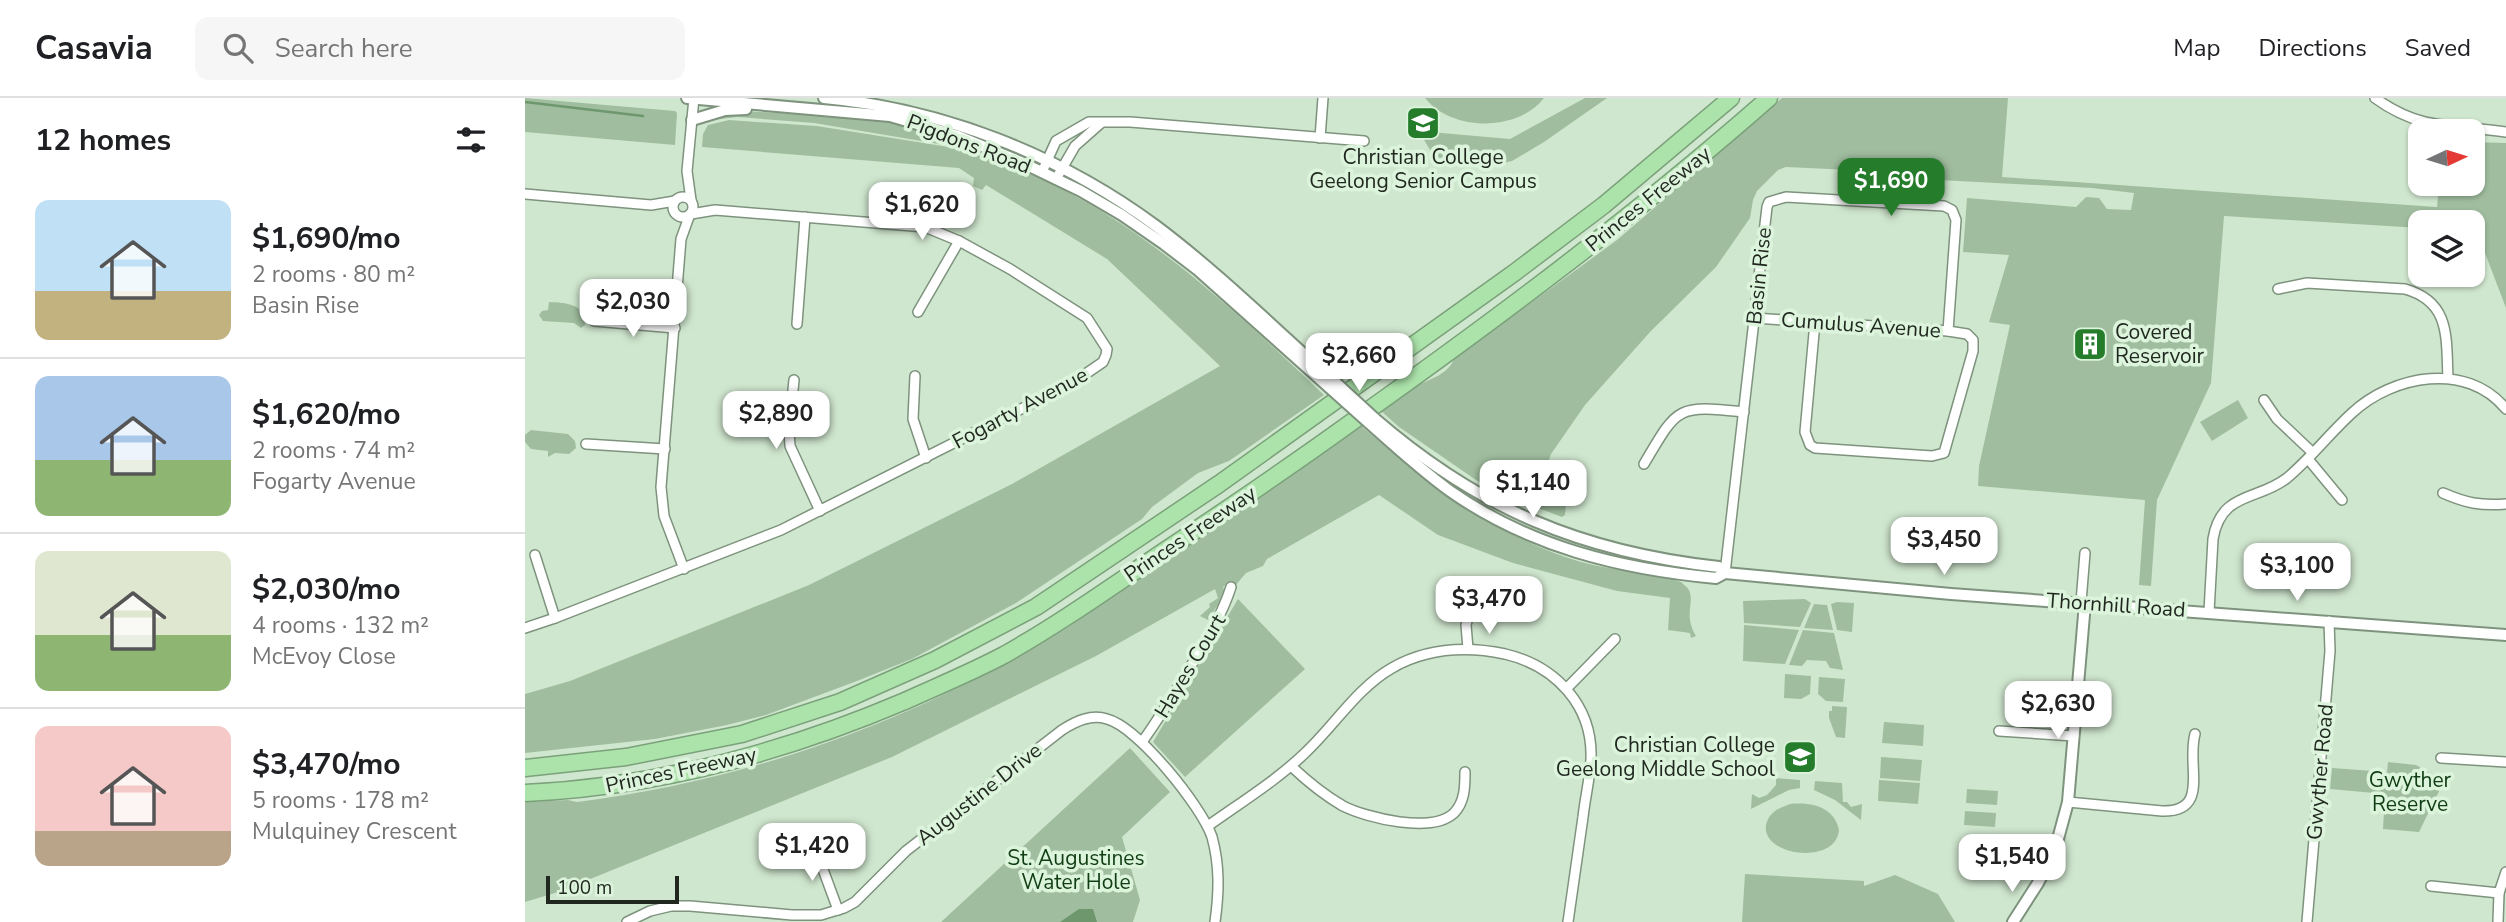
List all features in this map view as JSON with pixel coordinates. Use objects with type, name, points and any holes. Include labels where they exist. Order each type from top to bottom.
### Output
[{"type":"highway","name":"Princes Freeway","points":[[525,768],[626,757],[743,734],[840,702],[935,660],[1036,607],[1219,485],[1514,273],[1604,205],[1731,98]]},
{"type":"highway","name":"Princes Freeway","points":[[525,793],[577,790],[635,782],[683,774],[744,758],[852,723],[1001,656],[1053,625],[1233,505],[1452,350],[1604,235],[1769,98]]},
{"type":"street","name":"Pigdons Road","points":[[687,98],[853,111],[919,122],[1042,172],[1122,215],[1187,261],[1333,386]]},
{"type":"street","points":[[681,239],[693,206],[687,171],[694,98]]},
{"type":"street","name":"Pigdons Road","points":[[824,98],[865,103],[924,116],[997,139],[1062,168],[1115,198],[1217,275],[1333,386]]},
{"type":"street","points":[[1320,138],[1323,98]]},
{"type":"street","points":[[2375,98],[2406,117],[2430,125],[2506,132]]},
{"type":"street","points":[[692,120],[738,108],[831,114],[853,111]]},
{"type":"street","name":"Pigdons Road","points":[[1042,172],[1053,145],[1059,138],[1086,123],[1131,122],[1364,141]]},
{"type":"street","name":"Pigdons Road","points":[[1056,179],[1080,141],[1101,123]]},
{"type":"street","points":[[684,569],[662,504],[681,239],[673,207],[687,171]]},
{"type":"street","points":[[525,194],[652,205],[685,217],[715,210]]},
{"type":"street","points":[[652,205],[684,197],[715,210]]},
{"type":"street","name":"Basin Rise","points":[[1725,573],[1766,207],[1774,199],[1786,197],[1944,206],[1952,210],[1956,220],[1948,331]]},
{"type":"street","name":"Fogarty Avenue","points":[[525,628],[781,530],[1084,375],[1103,362],[1106,355],[1107,349],[1087,318],[1025,277],[959,241],[925,227],[715,210]]},
{"type":"street","points":[[797,324],[805,217]]},
{"type":"street","points":[[918,313],[959,241]]},
{"type":"street","points":[[2278,289],[2307,283],[2405,289],[2418,293],[2435,305],[2444,326],[2448,379]]},
{"type":"street","name":"Cumulus Avenue","points":[[1754,318],[1815,322],[1948,331],[1967,334],[1973,340],[1973,351],[1944,453],[1932,456],[1828,449],[1810,445],[1806,438],[1815,322]]},
{"type":"street","points":[[594,321],[675,328]]},
{"type":"street","points":[[915,376],[912,419],[926,458]]},
{"type":"street","points":[[2209,612],[2213,538],[2223,513],[2239,498],[2278,485],[2311,456],[2353,412],[2372,398],[2397,386],[2435,378],[2448,379],[2480,387],[2497,398],[2506,409]]},
{"type":"street","points":[[794,380],[790,446],[820,510]]},
{"type":"street","name":"Thornhill Road","points":[[1333,386],[1371,420],[1464,486],[1534,521],[1578,539],[1630,554],[1719,567],[1725,573],[1951,594],[2506,635]]},
{"type":"street","points":[[2265,400],[2277,419],[2311,456],[2342,500]]},
{"type":"street","points":[[1644,464],[1667,426],[1679,415],[1697,408],[1744,412]]},
{"type":"street","points":[[586,444],[665,449]]},
{"type":"street","points":[[2443,493],[2465,503],[2506,504]]},
{"type":"street","points":[[2013,922],[2050,860],[2063,826],[2068,802],[2085,553]]},
{"type":"street","points":[[535,555],[555,618]]},
{"type":"street","name":"Hayes Court","points":[[1142,742],[1205,642],[1224,608],[1231,587]]},
{"type":"street","points":[[1468,649],[1467,625],[1471,605]]},
{"type":"street","name":"Gwyther Road","points":[[2307,922],[2330,651],[2329,621]]},
{"type":"street","points":[[1567,688],[1615,639]]},
{"type":"street","points":[[1208,826],[1291,766],[1366,688],[1392,668],[1435,652],[1468,649],[1513,656],[1534,664],[1567,688],[1585,719],[1591,758],[1568,922]]},
{"type":"street","name":"Augustine Drive","points":[[627,922],[650,911],[671,906],[792,915],[821,915],[838,911],[855,902],[906,850],[1074,723],[1083,719],[1106,718],[1126,728],[1142,742],[1200,812],[1208,826],[1219,874],[1215,922]]},
{"type":"street","points":[[1999,731],[2074,736]]},
{"type":"street","points":[[2068,802],[2173,811],[2187,806],[2192,799],[2192,748],[2195,734]]},
{"type":"street","points":[[2441,758],[2506,762]]},
{"type":"street","points":[[1291,766],[1317,789],[1343,806],[1373,817],[1406,822],[1433,821],[1452,814],[1460,805],[1465,791],[1465,772]]},
{"type":"street","points":[[814,845],[838,911]]},
{"type":"street","points":[[2498,922],[2499,893],[2506,872]]},
{"type":"street","points":[[2431,886],[2499,893]]},
{"type":"green space","points":[[525,98],[675,111],[675,145],[525,132]]},
{"type":"green space","points":[[1425,98],[1544,98],[1533,109],[1518,117],[1485,123],[1451,117]]},
{"type":"green space","points":[[1585,98],[1607,98],[1544,142],[1512,161],[1503,163],[1431,157],[1419,131],[1510,139]]},
{"type":"green space","points":[[1782,98],[2008,98],[2002,177],[2437,207],[2438,196],[2485,196],[2485,142],[2506,143],[2506,308],[2485,253],[2485,210],[2408,210],[2408,227],[2224,216],[2211,383],[2157,500],[2151,586],[2139,585],[2145,500],[1978,486],[1979,466],[2010,325],[1989,322],[2009,255],[1963,252],[1967,198],[2076,207],[2086,197],[2099,198],[2107,209],[2131,210],[2134,193],[2092,188],[1920,179],[1892,172],[1786,167],[1778,170],[1757,191],[1750,218],[1716,267],[1650,332],[1585,405],[1551,454],[1549,475],[1566,503],[1565,515],[1562,517],[1507,496],[1476,480],[1399,427],[1380,410],[1443,372],[1454,359],[1617,240]]},
{"type":"green space","points":[[744,111],[881,119],[960,141],[969,149],[814,123],[737,117],[713,120],[713,117]]},
{"type":"green space","points":[[729,120],[817,126],[961,149],[1025,170],[1104,213],[1171,259],[1234,312],[1324,395],[1229,461],[1198,473],[1152,507],[1142,519],[1016,603],[912,659],[766,715],[727,725],[655,739],[525,753],[525,694],[570,681],[809,585],[1012,484],[1220,366],[1107,259],[986,185],[982,190],[973,186],[974,178],[959,168],[702,147],[703,134],[708,125]]},
{"type":"green space","points":[[549,302],[578,308],[582,312],[585,325],[581,328],[574,323],[543,321],[539,315],[548,310]]},
{"type":"green space","points":[[2238,400],[2248,418],[2212,441],[2200,422]]},
{"type":"green space","points":[[1359,424],[1410,467],[1462,505],[1518,537],[1581,562],[1657,575],[1681,582],[1689,589],[1690,622],[1696,636],[1691,638],[1690,633],[1668,630],[1670,598],[1617,591],[1513,563],[1438,535],[1379,495],[1267,559],[1263,566],[1246,573],[1235,586],[1228,584],[1223,587],[1226,593],[1225,601],[1217,606],[1208,620],[1200,616],[1210,607],[1209,604],[1218,598],[1215,589],[1096,656],[892,757],[558,892],[525,902],[525,802],[577,802],[706,778],[831,741],[952,690],[1068,627]]},
{"type":"green space","points":[[531,430],[568,434],[575,441],[576,448],[569,454],[555,453],[548,457],[548,451],[531,449],[525,442],[525,435]]},
{"type":"green space","points":[[1238,599],[1305,669],[1185,777],[1153,742]]},
{"type":"green space","points":[[1805,599],[1811,603],[1800,627],[1744,623],[1743,601]]},
{"type":"green space","points":[[1854,603],[1852,632],[1837,630],[1831,604]]},
{"type":"green space","points":[[1814,604],[1827,605],[1833,630],[1804,628]]},
{"type":"green space","points":[[1744,625],[1799,630],[1785,664],[1743,661]]},
{"type":"green space","points":[[1803,630],[1834,633],[1843,670],[1830,668],[1826,661],[1807,660],[1802,666],[1789,665]]},
{"type":"green space","points":[[1785,674],[1811,676],[1810,694],[1801,699],[1784,698]]},
{"type":"green space","points":[[1819,677],[1845,679],[1843,702],[1826,701],[1818,694]]},
{"type":"green space","points":[[1832,706],[1847,707],[1845,738],[1836,737],[1829,718]]},
{"type":"green space","points":[[1884,722],[1924,725],[1923,746],[1882,743]]},
{"type":"green space","name":"St. Augustines Water Hole","points":[[1130,748],[1170,792],[1122,837],[1140,900],[1133,922],[941,922]]},
{"type":"green space","points":[[1881,757],[1922,760],[1920,781],[1880,778]]},
{"type":"green space","name":"Gwyther Reserve","points":[[2388,762],[2416,765],[2444,781],[2419,832],[2383,829],[2385,794],[2330,789],[2332,768],[2387,772]]},
{"type":"green space","points":[[1776,778],[1800,780],[1800,788],[1789,790],[1751,809],[1752,794],[1759,798],[1767,795],[1776,785]]},
{"type":"green space","points":[[1879,780],[1920,783],[1918,804],[1878,801]]},
{"type":"green space","points":[[1815,781],[1842,783],[1843,802],[1847,802],[1851,807],[1862,804],[1861,820],[1835,800],[1814,790]]},
{"type":"green space","points":[[1967,789],[1998,791],[1997,805],[1966,803]]},
{"type":"green space","points":[[1790,804],[1814,805],[1827,811],[1839,830],[1835,841],[1826,849],[1799,853],[1775,844],[1768,836],[1767,821],[1775,811]]},
{"type":"green space","points":[[1965,811],[1996,813],[1995,827],[1964,825]]},
{"type":"green space","points":[[1745,874],[1864,881],[1864,886],[1895,875],[1938,894],[1955,922],[1742,922]]},
{"type":"shaded area","points":[[1079,909],[1093,909],[1097,922],[1060,922]]},
{"type":"waterway","points":[[525,102],[643,116]]},
{"type":"place","name":"Christian College Geelong Senior Campus","points":[[1423,123]]},
{"type":"place","name":"Covered Reservoir","points":[[2090,344]]},
{"type":"place","name":"Christian College Geelong Middle School","points":[[1800,757]]}]
